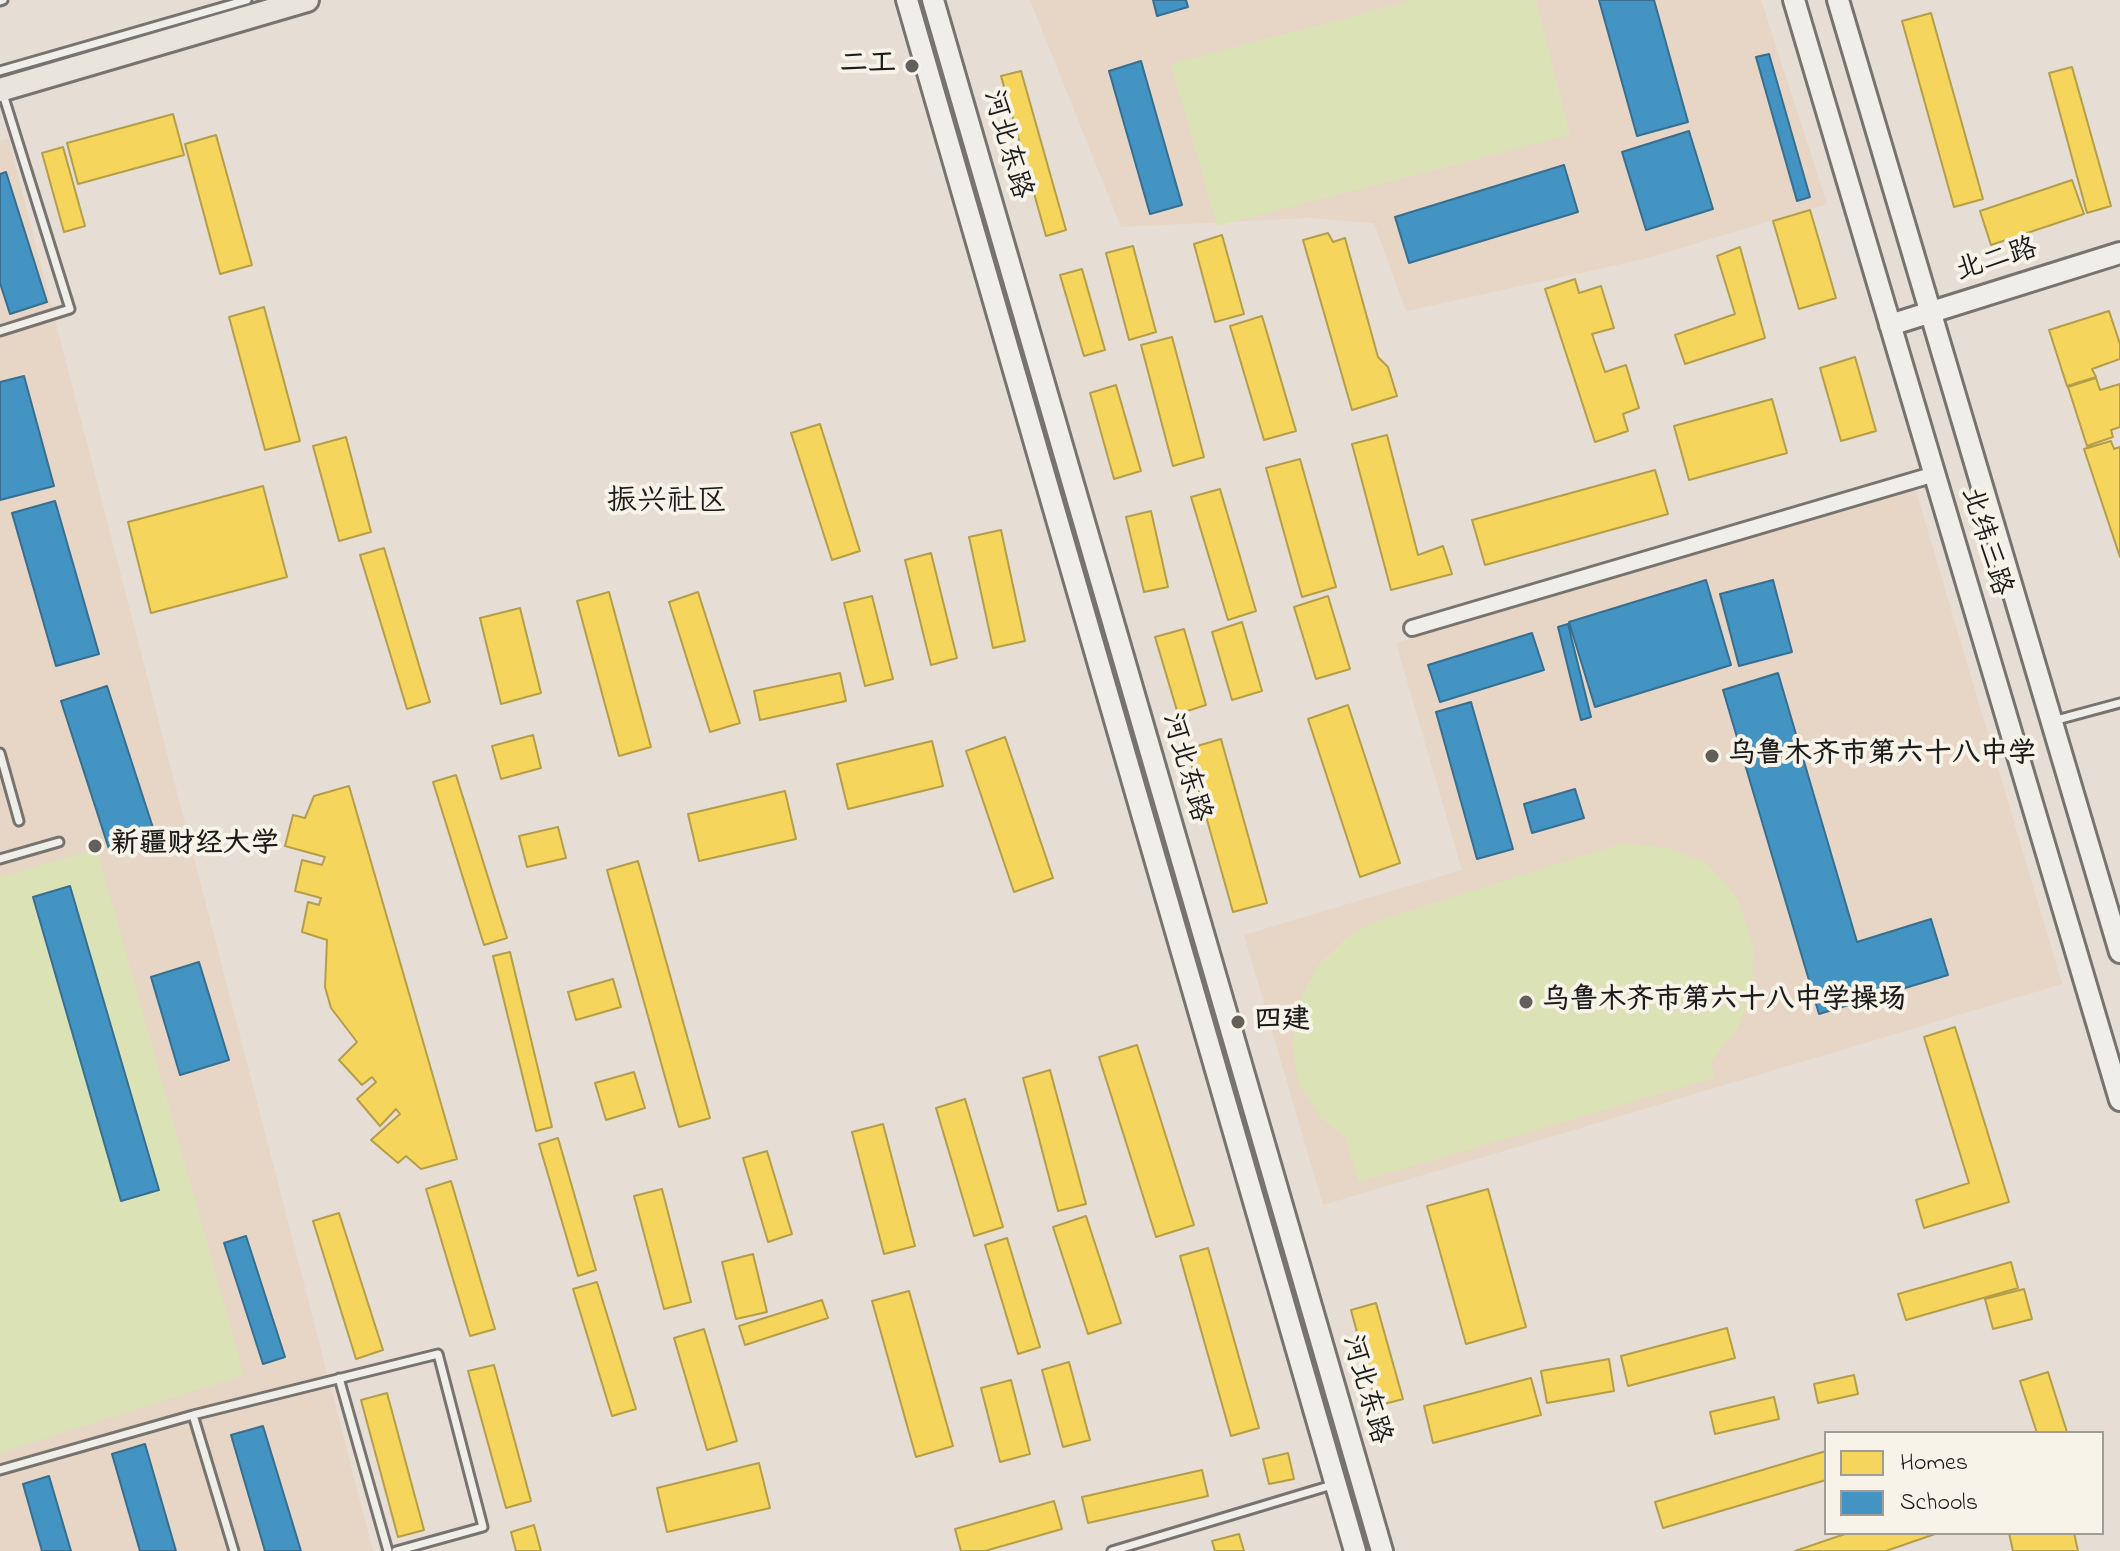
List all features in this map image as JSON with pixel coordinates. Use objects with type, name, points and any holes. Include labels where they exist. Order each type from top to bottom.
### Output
[{"type":"main road","points":[[1,83],[307,0]]},
{"type":"main road","points":[[907,0],[1355,1551]]},
{"type":"main road","name":"河北东路","points":[[933,0],[1382,1551]]},
{"type":"main road","name":"北纬三路","points":[[1794,0],[2119,1091]]},
{"type":"main road","name":"北纬三路","points":[[1838,0],[2120,952]]},
{"type":"main road","name":"北二路","points":[[1890,325],[2120,253]]},
{"type":"street","points":[[1412,628],[1935,474]]},
{"type":"lane","points":[[0,331],[70,309],[1,83],[247,0]]},
{"type":"lane","points":[[2052,721],[2120,703]]},
{"type":"lane","points":[[0,753],[19,821]]},
{"type":"lane","points":[[0,859],[59,842]]},
{"type":"lane","points":[[0,1470],[193,1415],[438,1354],[483,1527],[396,1551]]},
{"type":"lane","points":[[339,1378],[388,1551]]},
{"type":"lane","points":[[193,1415],[234,1551]]},
{"type":"lane","points":[[1112,1551],[1336,1484]]},
{"type":"shaded area","points":[[1030,0],[1761,0],[1827,204],[1644,259],[1406,311],[1374,223],[1310,218],[1121,227]]},
{"type":"shaded area","name":"新疆财经大学","points":[[8,138],[373,1551],[0,1551],[0,141]]},
{"type":"shaded area","name":"乌鲁木齐市第六十八中学","points":[[1915,488],[2062,984],[1323,1205],[1244,935],[1462,870],[1396,643]]},
{"type":"green space","points":[[1413,0],[1536,0],[1570,135],[1217,226],[1171,64]]},
{"type":"green space","points":[[1623,843],[1668,848],[1707,863],[1738,899],[1753,947],[1752,994],[1737,1029],[1711,1062],[1714,1078],[1358,1182],[1346,1139],[1320,1117],[1299,1084],[1292,1043],[1296,1006],[1319,964],[1347,937],[1374,922]]},
{"type":"green space","points":[[97,849],[244,1375],[0,1453],[0,877]]},
{"type":"building: Homes","points":[[1931,13],[1983,199],[1954,207],[1902,21]]},
{"type":"building: Homes","points":[[2072,67],[2111,206],[2087,213],[2049,73]]},
{"type":"building: Homes","points":[[1021,71],[1066,230],[1046,236],[1001,76]]},
{"type":"building: Homes","points":[[173,114],[184,155],[78,184],[67,143]]},
{"type":"building: Homes","points":[[216,135],[252,265],[220,274],[185,144]]},
{"type":"building: Homes","points":[[63,147],[85,226],[64,232],[42,153]]},
{"type":"building: Homes","points":[[2072,180],[2084,214],[1991,245],[1980,211]]},
{"type":"building: Homes","points":[[1810,210],[1836,298],[1799,309],[1773,221]]},
{"type":"building: Homes","points":[[1328,233],[1333,242],[1345,238],[1378,357],[1388,367],[1397,396],[1352,410],[1303,240]]},
{"type":"building: Homes","points":[[1222,235],[1244,314],[1215,322],[1194,244]]},
{"type":"building: Homes","points":[[1133,246],[1156,332],[1129,340],[1106,253]]},
{"type":"building: Homes","points":[[1740,247],[1765,338],[1685,364],[1675,335],[1735,314],[1717,256]]},
{"type":"building: Homes","points":[[1082,269],[1105,350],[1084,356],[1060,275]]},
{"type":"building: Homes","points":[[1575,279],[1579,293],[1601,286],[1614,328],[1592,334],[1605,372],[1626,365],[1639,408],[1623,414],[1628,431],[1595,442],[1545,289]]},
{"type":"building: Homes","points":[[264,307],[300,441],[265,450],[229,317]]},
{"type":"building: Homes","points":[[2109,311],[2120,344],[2120,359],[2092,369],[2096,377],[2067,386],[2049,330]]},
{"type":"building: Homes","points":[[1262,316],[1296,431],[1264,440],[1230,326]]},
{"type":"building: Homes","points":[[1172,337],[1204,457],[1173,466],[1141,345]]},
{"type":"building: Homes","points":[[1855,357],[1876,431],[1841,441],[1820,368]]},
{"type":"building: Homes","points":[[2096,378],[2100,390],[2120,384],[2120,427],[2111,430],[2113,437],[2087,446],[2068,387]]},
{"type":"building: Homes","points":[[1116,385],[1141,471],[1114,479],[1090,393]]},
{"type":"building: Homes","points":[[1772,399],[1787,453],[1689,480],[1674,426]]},
{"type":"building: Homes","points":[[820,424],[860,551],[832,560],[791,433]]},
{"type":"building: Homes","points":[[1387,435],[1418,555],[1443,546],[1452,574],[1391,590],[1352,444]]},
{"type":"building: Homes","points":[[346,437],[371,532],[339,541],[313,446]]},
{"type":"building: Homes","points":[[2111,441],[2114,449],[2120,447],[2120,557],[2084,449]]},
{"type":"building: Homes","points":[[1300,459],[1336,587],[1302,597],[1266,468]]},
{"type":"building: Homes","points":[[1655,470],[1668,514],[1485,565],[1472,520]]},
{"type":"building: Homes","points":[[263,486],[287,577],[151,613],[128,522]]},
{"type":"building: Homes","points":[[1220,489],[1256,611],[1228,620],[1191,497]]},
{"type":"building: Homes","points":[[1151,511],[1168,587],[1144,592],[1126,517]]},
{"type":"building: Homes","points":[[1001,530],[1025,641],[993,648],[969,537]]},
{"type":"building: Homes","points":[[384,548],[430,702],[407,709],[360,555]]},
{"type":"building: Homes","points":[[931,553],[957,658],[931,665],[905,560]]},
{"type":"building: Homes","points":[[609,592],[651,747],[619,756],[577,601]]},
{"type":"building: Homes","points":[[698,592],[740,723],[710,732],[669,602]]},
{"type":"building: Homes","points":[[872,596],[893,679],[865,686],[844,603]]},
{"type":"building: Homes","points":[[1328,596],[1350,669],[1316,679],[1294,607]]},
{"type":"building: Homes","points":[[520,608],[541,693],[501,704],[480,618]]},
{"type":"building: Homes","points":[[1242,622],[1262,691],[1232,700],[1212,632]]},
{"type":"building: Homes","points":[[1184,629],[1206,705],[1178,714],[1155,637]]},
{"type":"building: Homes","points":[[840,673],[846,701],[760,720],[754,691]]},
{"type":"building: Homes","points":[[1348,705],[1400,863],[1360,877],[1308,719]]},
{"type":"building: Homes","points":[[533,735],[541,768],[501,779],[492,746]]},
{"type":"building: Homes","points":[[1005,737],[1053,878],[1014,892],[966,751]]},
{"type":"building: Homes","points":[[1221,739],[1267,903],[1233,912],[1187,749]]},
{"type":"building: Homes","points":[[932,741],[943,786],[848,809],[837,764]]},
{"type":"building: Homes","points":[[456,775],[507,938],[484,945],[433,782]]},
{"type":"building: Homes","points":[[349,786],[457,1159],[421,1169],[406,1156],[398,1163],[371,1140],[400,1114],[396,1109],[380,1126],[357,1099],[376,1082],[372,1077],[362,1085],[339,1060],[357,1042],[331,1008],[325,987],[327,940],[302,932],[308,902],[319,905],[321,898],[295,891],[302,860],[322,865],[325,857],[285,846],[293,815],[305,818],[314,796]]},
{"type":"building: Homes","points":[[785,791],[796,839],[699,861],[688,814]]},
{"type":"building: Homes","points":[[558,827],[566,858],[527,867],[519,836]]},
{"type":"building: Homes","points":[[638,861],[710,1118],[679,1127],[607,870]]},
{"type":"building: Homes","points":[[510,952],[552,1127],[536,1131],[493,956]]},
{"type":"building: Homes","points":[[613,979],[621,1007],[576,1020],[568,992]]},
{"type":"building: Homes","points":[[1955,1027],[2009,1202],[1924,1228],[1916,1200],[1969,1183],[1924,1037]]},
{"type":"building: Homes","points":[[1137,1045],[1194,1225],[1156,1237],[1099,1057]]},
{"type":"building: Homes","points":[[1050,1070],[1086,1204],[1058,1211],[1023,1078]]},
{"type":"building: Homes","points":[[634,1072],[645,1108],[606,1120],[595,1083]]},
{"type":"building: Homes","points":[[965,1099],[1003,1227],[974,1236],[936,1108]]},
{"type":"building: Homes","points":[[883,1124],[915,1246],[884,1254],[852,1132]]},
{"type":"building: Homes","points":[[558,1138],[596,1270],[578,1276],[539,1144]]},
{"type":"building: Homes","points":[[767,1151],[792,1234],[768,1242],[743,1158]]},
{"type":"building: Homes","points":[[451,1181],[495,1329],[470,1336],[426,1189]]},
{"type":"building: Homes","points":[[662,1189],[691,1302],[664,1309],[634,1196]]},
{"type":"building: Homes","points":[[1488,1189],[1526,1327],[1466,1344],[1427,1206]]},
{"type":"building: Homes","points":[[339,1213],[383,1350],[356,1359],[313,1221]]},
{"type":"building: Homes","points":[[1086,1216],[1121,1323],[1088,1334],[1053,1227]]},
{"type":"building: Homes","points":[[1007,1238],[1040,1347],[1018,1354],[985,1245]]},
{"type":"building: Homes","points":[[1208,1248],[1259,1428],[1231,1436],[1180,1256]]},
{"type":"building: Homes","points":[[753,1254],[767,1312],[736,1319],[722,1262]]},
{"type":"building: Homes","points":[[2011,1262],[2018,1288],[1906,1320],[1898,1294]]},
{"type":"building: Homes","points":[[597,1282],[636,1409],[612,1416],[573,1289]]},
{"type":"building: Homes","points":[[2024,1289],[2032,1319],[1993,1329],[1985,1299]]},
{"type":"building: Homes","points":[[909,1291],[953,1446],[916,1457],[872,1301]]},
{"type":"building: Homes","points":[[822,1300],[828,1318],[745,1345],[739,1326]]},
{"type":"building: Homes","points":[[1376,1303],[1403,1399],[1377,1406],[1351,1310]]},
{"type":"building: Homes","points":[[1727,1328],[1735,1358],[1628,1386],[1621,1356]]},
{"type":"building: Homes","points":[[704,1329],[737,1441],[707,1450],[674,1338]]},
{"type":"building: Homes","points":[[1609,1359],[1614,1391],[1547,1403],[1541,1371]]},
{"type":"building: Homes","points":[[1069,1362],[1090,1440],[1063,1447],[1042,1370]]},
{"type":"building: Homes","points":[[494,1365],[531,1501],[506,1508],[468,1371]]},
{"type":"building: Homes","points":[[2048,1372],[2067,1431],[2036,1431],[2020,1381]]},
{"type":"building: Homes","points":[[1854,1375],[1858,1394],[1818,1403],[1814,1384]]},
{"type":"building: Homes","points":[[1531,1378],[1541,1415],[1433,1443],[1424,1406]]},
{"type":"building: Homes","points":[[1011,1380],[1030,1454],[1000,1462],[981,1388]]},
{"type":"building: Homes","points":[[387,1393],[424,1530],[398,1537],[361,1400]]},
{"type":"building: Homes","points":[[1774,1397],[1779,1419],[1715,1434],[1710,1412]]},
{"type":"building: Homes","points":[[1824,1452],[1824,1481],[1663,1528],[1655,1502]]},
{"type":"building: Homes","points":[[1288,1453],[1294,1479],[1269,1484],[1263,1459]]},
{"type":"building: Homes","points":[[759,1463],[770,1508],[667,1532],[657,1488]]},
{"type":"building: Homes","points":[[1202,1470],[1208,1496],[1088,1523],[1082,1497]]},
{"type":"building: Homes","points":[[1054,1501],[1062,1529],[985,1551],[961,1551],[955,1529]]},
{"type":"building: Homes","points":[[534,1525],[541,1551],[516,1551],[511,1532]]},
{"type":"building: Homes","points":[[1239,1534],[1244,1551],[1215,1551],[1212,1541]]},
{"type":"building: Homes","points":[[1842,1535],[1932,1535],[1886,1551],[1795,1551]]},
{"type":"building: Homes","points":[[2009,1535],[2074,1535],[2078,1551],[2013,1551]]},
{"type":"building: Schools","points":[[1153,0],[1186,0],[1188,7],[1157,16]]},
{"type":"building: Schools","points":[[1599,0],[1654,0],[1688,122],[1637,136]]},
{"type":"building: Schools","points":[[1769,54],[1810,197],[1797,201],[1756,57]]},
{"type":"building: Schools","points":[[1141,61],[1182,205],[1150,214],[1109,71]]},
{"type":"building: Schools","points":[[1689,131],[1713,209],[1646,230],[1622,152]]},
{"type":"building: Schools","points":[[1564,165],[1578,212],[1409,263],[1395,217]]},
{"type":"building: Schools","points":[[6,172],[47,302],[10,314],[0,283],[0,174]]},
{"type":"building: Schools","points":[[24,376],[54,486],[0,500],[0,382]]},
{"type":"building: Schools","points":[[55,501],[99,654],[56,666],[12,513]]},
{"type":"building: Schools","points":[[1706,580],[1731,665],[1595,707],[1569,622]]},
{"type":"building: Schools","points":[[1773,580],[1792,652],[1739,666],[1720,594]]},
{"type":"building: Schools","points":[[1568,624],[1591,717],[1581,720],[1558,627]]},
{"type":"building: Schools","points":[[1532,633],[1544,670],[1440,702],[1428,665]]},
{"type":"building: Schools","points":[[1778,673],[1857,942],[1931,919],[1948,975],[1819,1014],[1723,690]]},
{"type":"building: Schools","points":[[107,686],[155,834],[109,849],[61,701]]},
{"type":"building: Schools","points":[[1471,702],[1513,849],[1477,859],[1436,712]]},
{"type":"building: Schools","points":[[1575,789],[1584,818],[1532,833],[1524,804]]},
{"type":"building: Schools","points":[[70,886],[159,1190],[121,1201],[33,897]]},
{"type":"building: Schools","points":[[199,962],[229,1060],[180,1075],[151,977]]},
{"type":"building: Schools","points":[[246,1236],[285,1357],[263,1364],[224,1243]]},
{"type":"building: Schools","points":[[263,1426],[301,1551],[265,1551],[231,1435]]},
{"type":"building: Schools","points":[[145,1444],[176,1551],[140,1551],[112,1454]]},
{"type":"building: Schools","points":[[49,1476],[71,1551],[42,1551],[23,1484]]},
{"type":"place","name":"二工","points":[[912,66]]},
{"type":"place","name":"乌鲁木齐市第六十八中学","points":[[1712,756]]},
{"type":"place","name":"新疆财经大学","points":[[95,846]]},
{"type":"place","name":"乌鲁木齐市第六十八中学操场","points":[[1526,1002]]},
{"type":"place","name":"四建","points":[[1238,1022]]},
{"type":"district","name":"振兴社区","points":[[667,504]]}]
